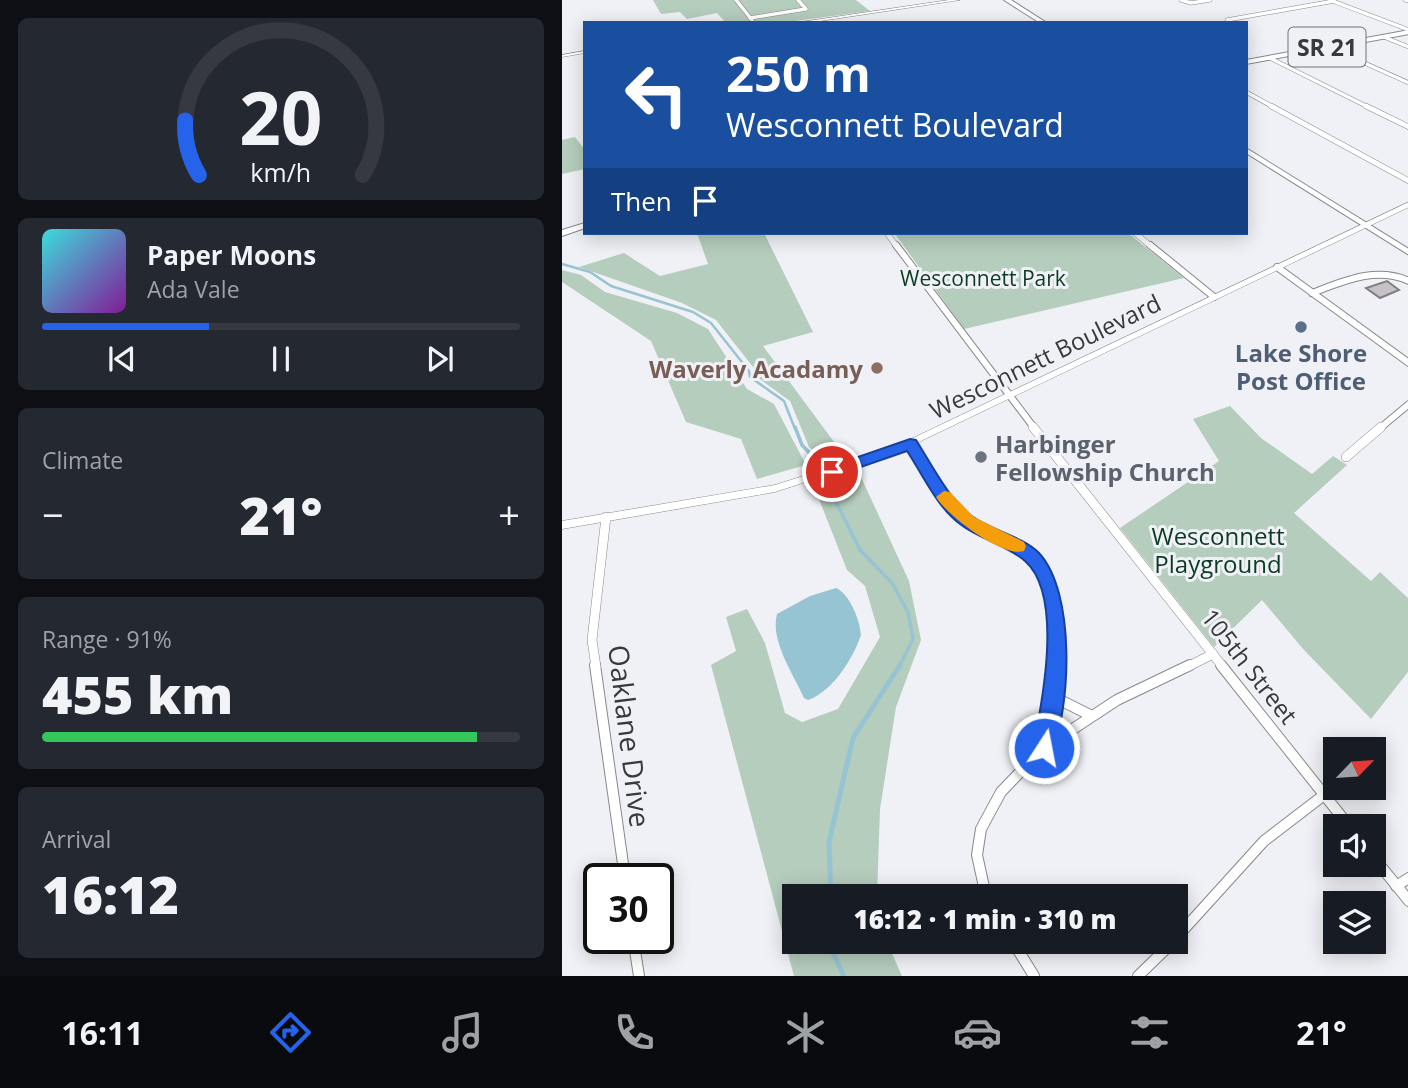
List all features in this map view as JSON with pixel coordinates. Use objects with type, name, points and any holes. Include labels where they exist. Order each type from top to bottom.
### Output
[{"type":"main road","points":[[1007,0],[1041,21]]},
{"type":"main road","name":"SR 21","points":[[1248,62],[1408,31]]},
{"type":"main road","points":[[1248,151],[1408,253]]},
{"type":"main road","points":[[562,226],[583,220]]},
{"type":"main road","points":[[562,233],[583,226]]},
{"type":"street","points":[[736,0],[752,21]]},
{"type":"street","points":[[750,18],[804,10],[806,7],[798,0]]},
{"type":"street","points":[[809,21],[958,0]]},
{"type":"street","points":[[1181,0],[1210,0]]},
{"type":"street","points":[[1227,20],[1332,1],[1408,31]]},
{"type":"street","points":[[835,17],[838,21]]},
{"type":"street","points":[[1384,37],[1408,47]]},
{"type":"street","points":[[1329,47],[1408,83]]},
{"type":"street","points":[[562,55],[583,52]]},
{"type":"street","points":[[1270,58],[1408,127]]},
{"type":"street","points":[[1248,93],[1408,181]]},
{"type":"street","name":"Wesconnett Boulevard","points":[[562,525],[774,488],[869,460],[910,444],[1009,397],[1408,204]]},
{"type":"street","name":"105th Street","points":[[888,235],[1009,397],[1323,794]]},
{"type":"street","points":[[1137,235],[1214,297]]},
{"type":"street","points":[[1277,267],[1408,363]]},
{"type":"street","points":[[1312,293],[1354,279],[1385,274],[1398,275],[1408,281]]},
{"type":"street","points":[[1346,457],[1408,404]]},
{"type":"street","points":[[910,444],[955,511],[968,522],[1020,548],[1041,569],[1053,600],[1056,620],[1054,696],[1044,748]]},
{"type":"street","name":"Oaklane Drive","points":[[606,517],[592,639],[623,863]]},
{"type":"street","points":[[981,884],[976,854],[979,833],[999,795],[1044,748],[1090,715],[1213,653]]},
{"type":"street","points":[[1054,696],[1090,715]]},
{"type":"street","points":[[1188,926],[1264,841],[1323,796]]},
{"type":"street","name":"105th Street","points":[[1328,800],[1339,814]]},
{"type":"street","points":[[1386,873],[1408,901]]},
{"type":"street","points":[[1396,886],[1408,878]]},
{"type":"street","points":[[636,954],[639,976]]},
{"type":"street","points":[[1020,954],[1034,976]]},
{"type":"street","points":[[1138,976],[1161,954]]},
{"type":"green space","points":[[653,0],[856,0],[870,11],[795,21],[724,21],[717,13],[687,19],[680,12],[661,14]]},
{"type":"green space","points":[[575,137],[583,147],[583,169],[562,174],[562,140]]},
{"type":"green space","points":[[698,235],[765,235],[813,332],[763,346],[843,454],[824,458],[809,447],[790,401],[757,377],[753,367],[716,320],[682,303],[579,267],[624,253],[660,276],[708,264]]},
{"type":"green space","name":"Wesconnett Park","points":[[896,235],[1130,235],[1184,278],[964,329]]},
{"type":"green space","points":[[562,270],[581,275],[605,292],[677,313],[708,329],[747,389],[774,404],[806,465],[757,479],[741,439],[686,422],[651,341],[562,282]]},
{"type":"green space","name":"Wesconnett Playground","points":[[1230,406],[1261,438],[1312,474],[1333,456],[1347,465],[1294,513],[1371,581],[1380,572],[1408,598],[1408,672],[1371,719],[1304,650],[1262,600],[1214,647],[1120,528],[1219,461],[1193,419]]},
{"type":"green space","points":[[860,475],[909,581],[921,640],[896,707],[880,809],[877,884],[782,884],[782,931],[711,665],[736,651],[726,617],[747,609],[765,643],[785,713],[802,722],[838,709],[880,637],[865,586],[847,570],[815,489]]},
{"type":"green space","points":[[788,954],[892,954],[902,976],[794,976]]},
{"type":"water","points":[[836,588],[846,596],[853,608],[861,635],[840,674],[825,690],[808,700],[804,698],[780,646],[777,614],[810,596]]},
{"type":"building","points":[[1387,281],[1399,290],[1380,298],[1366,288]]},
{"type":"waterway","points":[[562,264],[590,272],[611,286],[693,312],[711,323],[749,371],[750,377],[784,401],[795,429]]},
{"type":"waterway","points":[[795,427],[802,445],[817,461]]},
{"type":"waterway","points":[[830,490],[860,550],[892,583],[908,612],[913,639],[900,665]]},
{"type":"waterway","points":[[831,884],[829,842],[853,738],[900,665]]},
{"type":"waterway","points":[[833,954],[844,976]]},
{"type":"slow traffic","points":[[944,497],[968,522],[1018,546]]},
{"type":"place","name":"Lake Shore Post Office","points":[[1301,327]]},
{"type":"place","name":"Waverly Acadamy","points":[[877,368]]},
{"type":"place","name":"Harbinger Fellowship Church","points":[[981,457]]},
{"type":"route","points":[[832,472],[910,444],[955,511],[968,522],[1020,548],[1032,557],[1048,583],[1056,620],[1054,696],[1044,748]]}]
